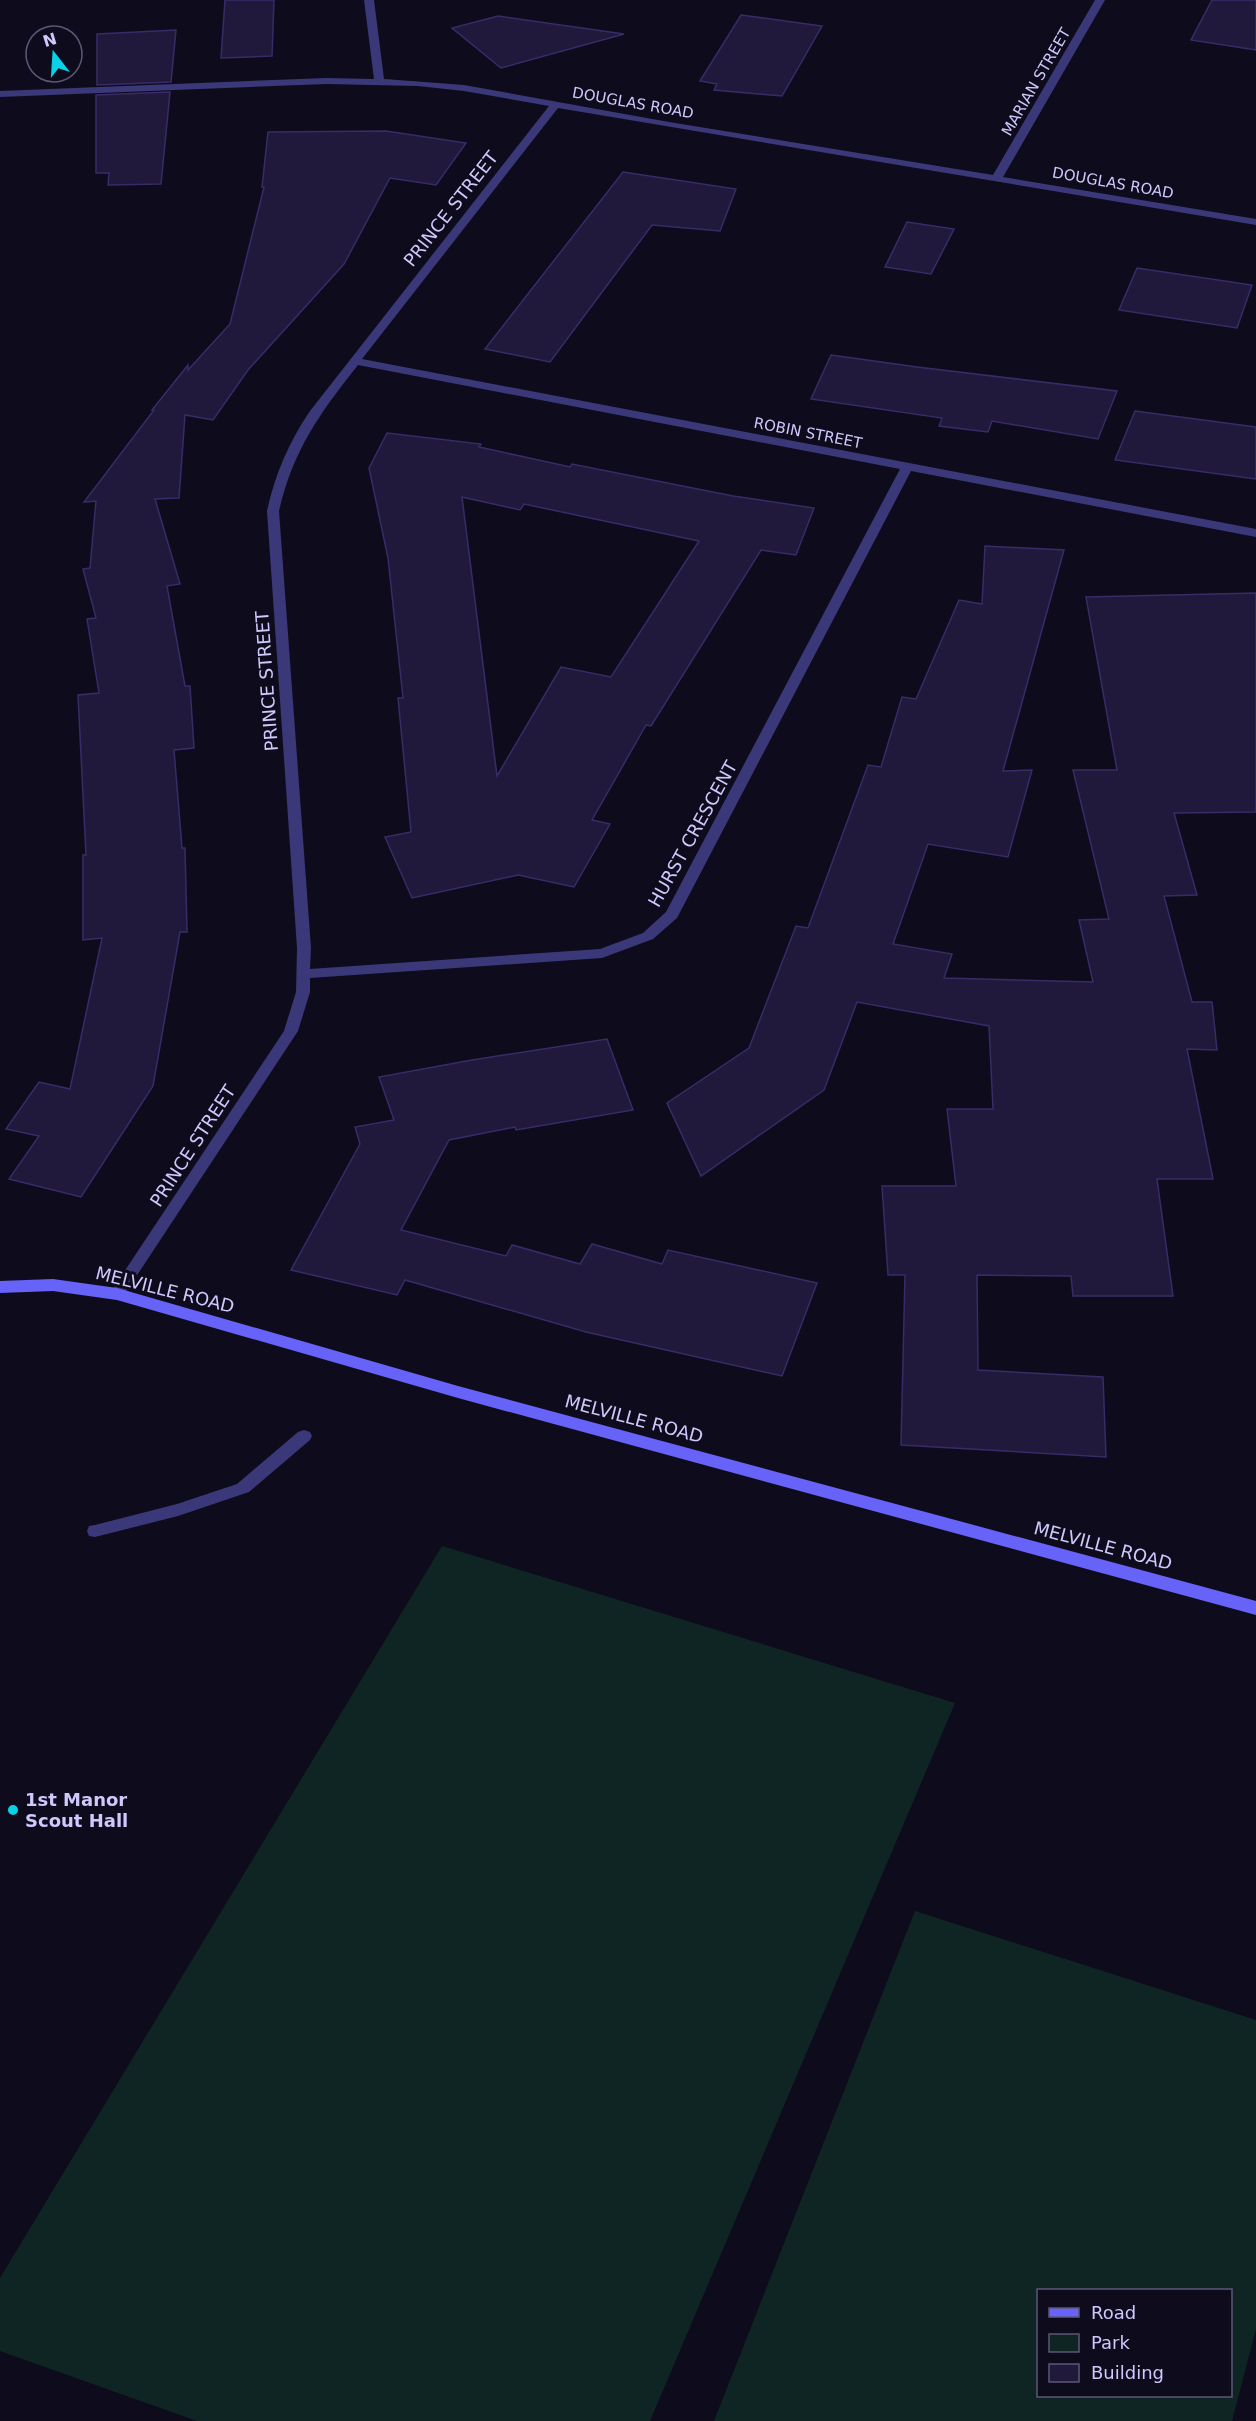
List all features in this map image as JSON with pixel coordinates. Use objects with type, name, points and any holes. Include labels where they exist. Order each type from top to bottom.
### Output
[{"type":"street","points":[[369,0],[379,82]]},
{"type":"street","name":"MARIAN STREET","points":[[997,178],[1100,0]]},
{"type":"street","name":"DOUGLAS ROAD","points":[[0,94],[196,85],[379,82],[464,88],[1256,222]]},
{"type":"street","name":"PRINCE STREET","points":[[117,1294],[291,1031],[303,992],[303,924],[273,511],[280,475],[294,444],[314,413],[556,104]]},
{"type":"street","name":"ROBIN STREET","points":[[355,361],[1256,533]]},
{"type":"street","name":"HURST CRESCENT","points":[[303,974],[602,953],[648,936],[672,915],[907,467]]},
{"type":"street","name":"MELVILLE ROAD","points":[[0,1287],[53,1285],[117,1294],[458,1392],[1256,1608]]},
{"type":"street","points":[[95,1531],[178,1510],[243,1488],[303,1436]]},
{"type":"green space","points":[[442,1546],[955,1703],[650,2421],[197,2421],[0,2351],[0,2278]]},
{"type":"green space","points":[[915,1911],[1256,2020],[1256,2329],[1232,2421],[714,2421]]},
{"type":"building","points":[[225,0],[274,0],[272,56],[221,58]]},
{"type":"building","points":[[1212,0],[1256,0],[1256,50],[1191,40]]},
{"type":"building","points":[[741,15],[822,26],[782,96],[714,90],[717,84],[700,81]]},
{"type":"building","points":[[498,16],[624,34],[501,68],[452,28]]},
{"type":"building","points":[[176,30],[171,82],[97,85],[97,34]]},
{"type":"building","points":[[170,92],[161,184],[108,185],[109,173],[96,173],[96,95]]},
{"type":"building","points":[[386,131],[466,143],[436,185],[390,178],[344,264],[248,370],[213,420],[185,415],[179,498],[155,499],[180,584],[167,586],[185,686],[190,686],[194,748],[174,750],[182,848],[185,848],[187,932],[180,932],[153,1086],[81,1197],[9,1179],[39,1136],[6,1129],[39,1082],[70,1089],[102,938],[83,940],[83,855],[86,855],[78,695],[99,693],[87,619],[96,618],[83,569],[90,568],[96,501],[84,502],[188,365],[188,370],[230,324],[264,187],[262,187],[268,132]]},
{"type":"building","points":[[623,172],[736,189],[720,231],[652,225],[550,362],[485,349]]},
{"type":"building","points":[[907,222],[954,229],[931,274],[885,267]]},
{"type":"building","points":[[1137,268],[1252,285],[1237,328],[1119,310]]},
{"type":"building","points":[[831,355],[1117,391],[1098,439],[992,421],[988,432],[939,426],[942,418],[811,399]]},
{"type":"building","points":[[1135,411],[1256,427],[1256,479],[1115,460]]},
{"type":"building","points":[[387,433],[481,444],[479,447],[570,467],[572,464],[733,496],[814,508],[796,555],[761,550],[651,726],[646,725],[592,820],[610,824],[574,887],[518,875],[412,898],[385,837],[411,832],[398,698],[403,698],[388,558],[369,468]],"holes":[[[462,497],[520,510],[524,504],[699,541],[611,677],[561,667],[497,776]]]},
{"type":"building","points":[[985,546],[1064,550],[1003,771],[1032,770],[1008,857],[928,844],[893,944],[952,954],[944,978],[1093,982],[1079,920],[1109,919],[1073,770],[1117,770],[1086,597],[1256,593],[1256,812],[1174,813],[1197,895],[1164,896],[1192,1002],[1212,1002],[1217,1050],[1187,1049],[1213,1179],[1157,1179],[1173,1296],[1073,1296],[1071,1276],[977,1275],[978,1370],[1103,1377],[1106,1457],[901,1445],[905,1275],[888,1275],[882,1186],[956,1186],[947,1109],[993,1109],[989,1026],[857,1002],[824,1090],[701,1176],[667,1103],[749,1048],[796,926],[808,928],[868,765],[881,767],[902,697],[916,699],[959,600],[982,604]]},
{"type":"building","points":[[607,1039],[633,1110],[516,1130],[515,1127],[449,1140],[401,1230],[506,1256],[512,1245],[580,1264],[592,1244],[662,1264],[668,1250],[817,1283],[782,1376],[586,1332],[405,1280],[397,1295],[291,1270],[360,1144],[355,1127],[394,1120],[379,1077]]},
{"type":"place","name":"1st Manor Scout Hall","points":[[13,1810]]}]
